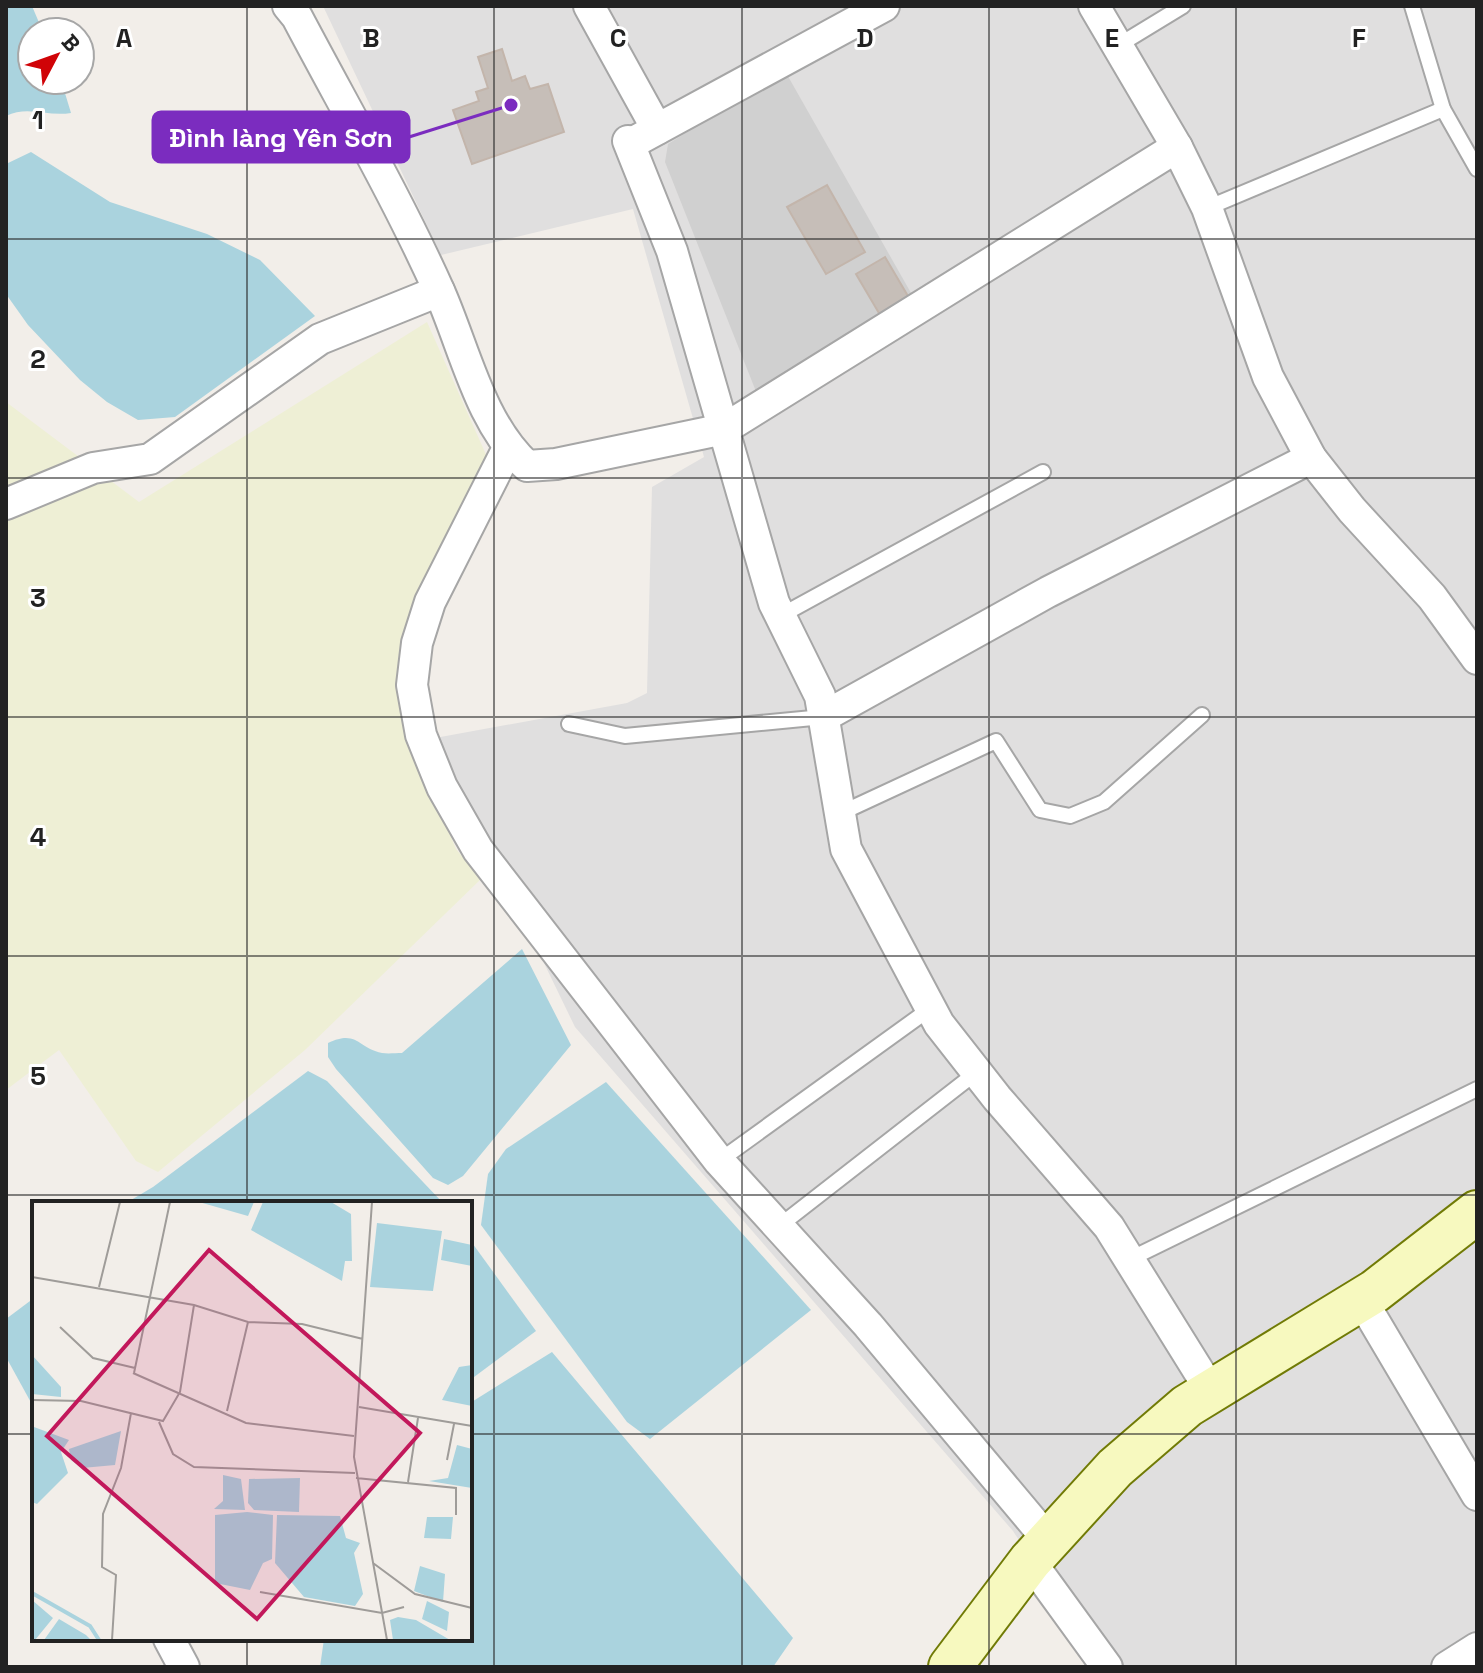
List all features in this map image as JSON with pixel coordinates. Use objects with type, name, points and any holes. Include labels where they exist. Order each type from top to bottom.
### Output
[{"type":"street","points":[[288,6],[304,30],[439,291],[508,448],[527,466],[556,464],[724,429],[1177,147]]},
{"type":"street","points":[[589,6],[657,129]]},
{"type":"street","points":[[884,6],[629,142],[672,251],[780,616],[820,696],[846,849],[939,1024],[1109,1227],[1211,1391]]},
{"type":"street","points":[[1094,6],[1177,147],[1207,208],[1268,377],[1311,458],[1352,510],[1432,597],[1477,659]]},
{"type":"street","points":[[6,504],[93,468],[150,459],[320,339],[439,291]]},
{"type":"street","points":[[508,448],[430,602],[417,643],[412,685],[421,735],[442,787],[478,850],[719,1161],[868,1325],[1040,1551],[1107,1667]]},
{"type":"street","points":[[823,717],[1048,592],[1311,458]]},
{"type":"street","points":[[950,1667],[1040,1551],[1115,1468],[1187,1406],[1361,1299],[1477,1212]]},
{"type":"street","points":[[1361,1299],[1477,1495]]},
{"type":"street","points":[[170,1641],[184,1667]]},
{"type":"street","points":[[1447,1667],[1477,1648]]},
{"type":"lane","points":[[1119,45],[1183,6]]},
{"type":"lane","points":[[1412,6],[1443,109],[1477,169]]},
{"type":"lane","points":[[1207,208],[1443,109]]},
{"type":"lane","points":[[780,616],[1043,472]]},
{"type":"lane","points":[[841,813],[996,741],[1040,810],[1070,816],[1104,802],[1202,715]]},
{"type":"lane","points":[[569,724],[625,736],[823,717]]},
{"type":"lane","points":[[719,1161],[931,1008]]},
{"type":"lane","points":[[778,1227],[977,1072]]},
{"type":"lane","points":[[1130,1259],[1477,1089]]},
{"type":"shaded area","points":[[323,6],[1477,6],[1477,1667],[1102,1667],[1013,1531],[575,1027],[435,738],[627,703],[647,693],[652,487],[704,457],[633,209],[441,255]]},
{"type":"shaded area","points":[[785,71],[919,307],[759,399],[665,162],[668,144]]},
{"type":"green space","points":[[427,322],[492,468],[437,573],[406,729],[456,849],[481,879],[305,1050],[158,1172],[136,1161],[59,1050],[6,1090],[6,402],[139,502]]},
{"type":"water","points":[[6,6],[32,6],[36,16],[16,16],[16,96],[66,96],[71,113],[22,111],[6,116]]},
{"type":"water","points":[[31,152],[110,202],[207,234],[260,260],[315,316],[175,417],[138,420],[107,402],[80,380],[28,325],[6,294],[6,164]]},
{"type":"water","points":[[522,949],[571,1045],[463,1176],[448,1185],[433,1178],[336,1069],[328,1057],[328,1043],[345,1038],[374,1051],[402,1053]]},
{"type":"water","points":[[308,1071],[327,1081],[441,1201],[129,1201],[153,1187]]},
{"type":"water","points":[[606,1082],[811,1310],[650,1439],[627,1422],[481,1225],[488,1174],[506,1149]]},
{"type":"water","points":[[472,1243],[536,1331],[472,1379]]},
{"type":"water","points":[[32,1300],[32,1404],[6,1357],[6,1319]]},
{"type":"water","points":[[552,1352],[793,1638],[773,1667],[320,1667],[324,1641],[472,1641],[472,1402]]},
{"type":"building","points":[[502,49],[512,81],[525,76],[530,89],[548,84],[564,132],[472,164],[453,110],[479,101],[476,92],[488,88],[478,57]]},
{"type":"building","points":[[827,185],[865,252],[826,274],[787,207]]},
{"type":"building","points":[[885,257],[912,303],[883,320],[856,274]]},
{"type":"place","name":"Đình làng Yên Sơn","points":[[511,105]]}]
